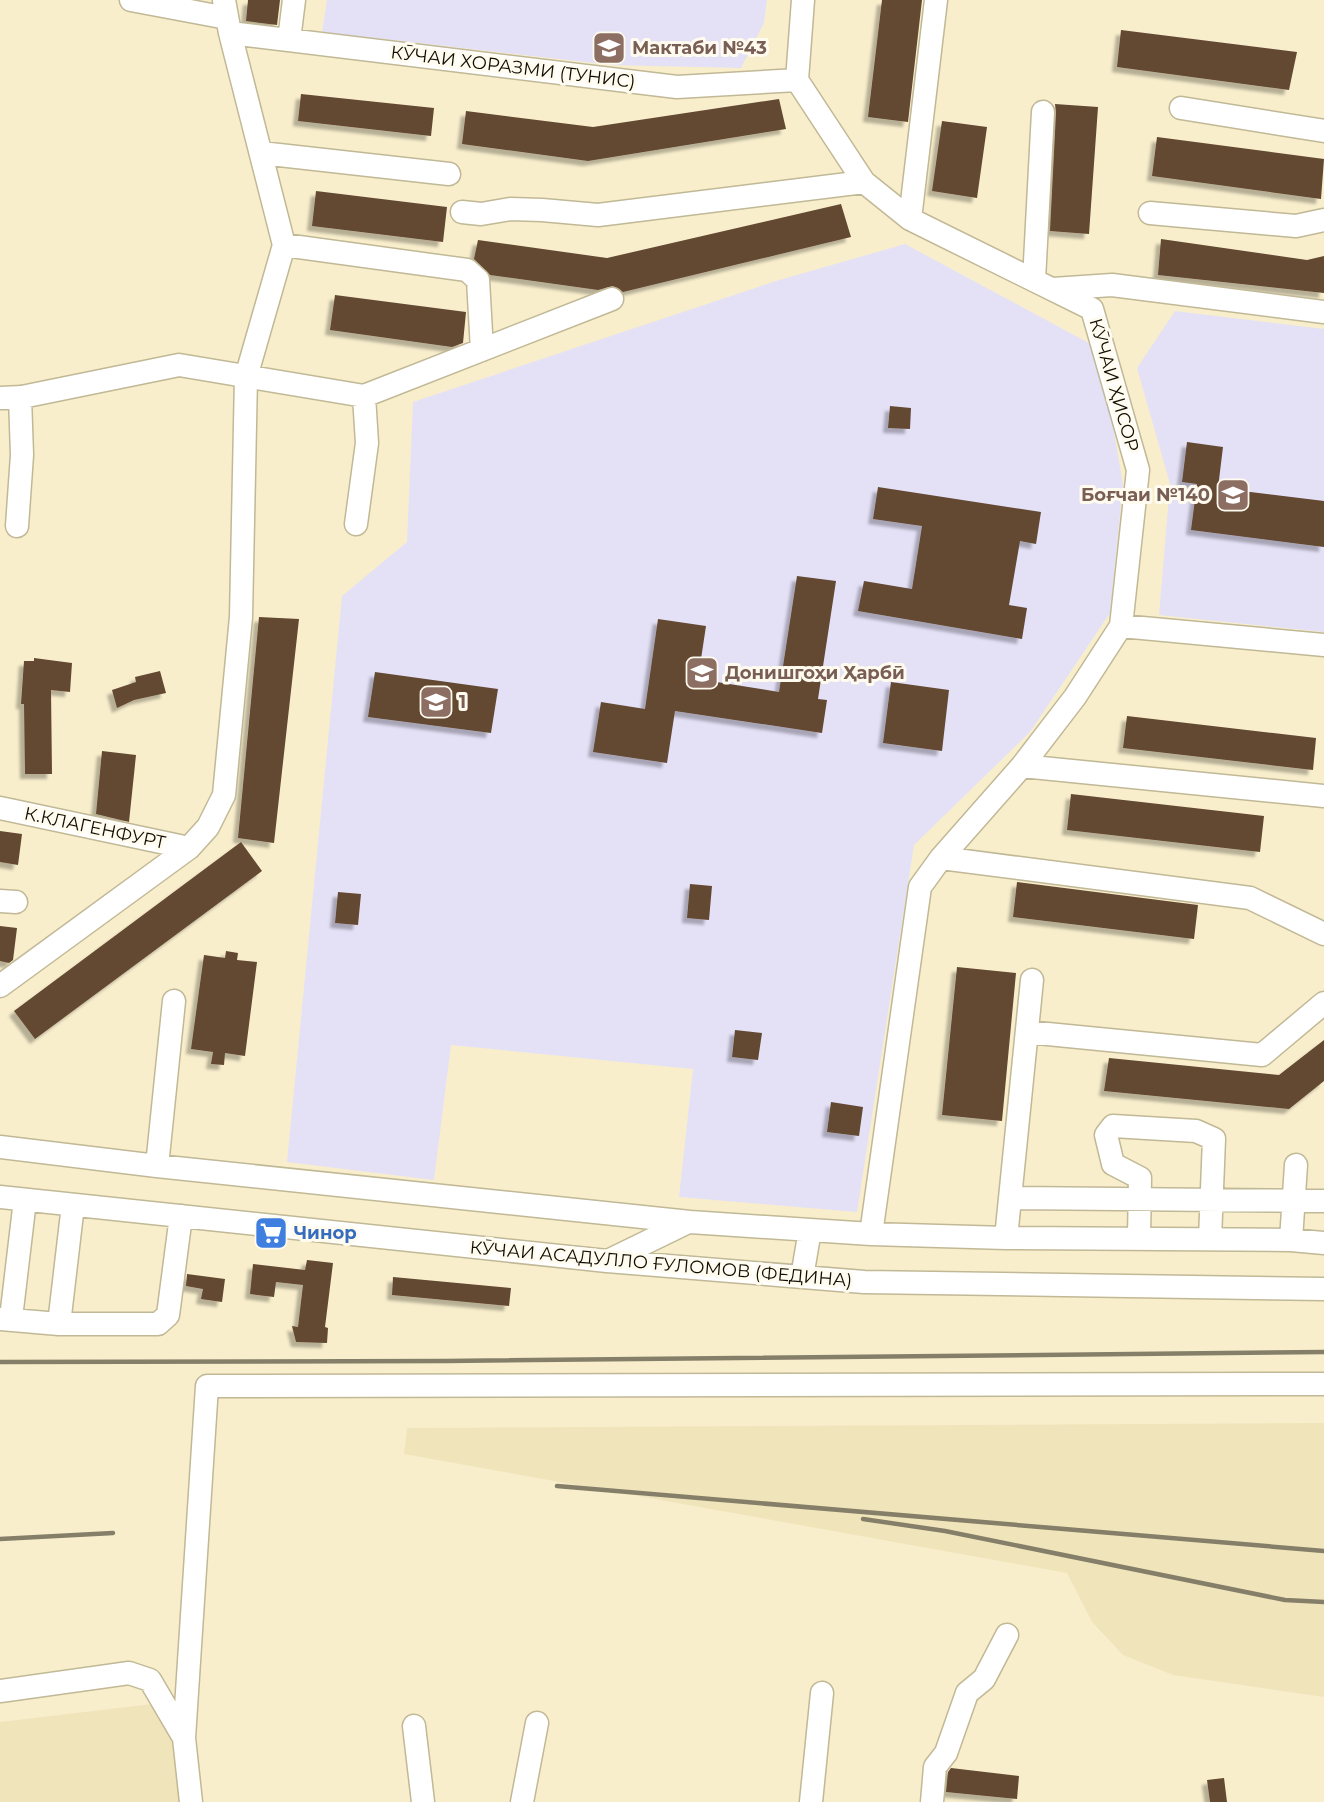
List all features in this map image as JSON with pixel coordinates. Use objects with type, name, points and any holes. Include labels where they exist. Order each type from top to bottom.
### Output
[{"type":"street","name":"КӮЧАИ ХОРАЗМИ (ТУНИС)","points":[[131,0],[227,17],[289,40],[678,87],[797,80]]},
{"type":"street","points":[[289,40],[294,0]]},
{"type":"street","points":[[797,80],[803,0]]},
{"type":"street","points":[[910,219],[936,0]]},
{"type":"street","points":[[0,986],[189,848],[208,827],[224,795],[241,617],[246,377],[284,245],[227,17]]},
{"type":"street","name":"КӮЧАИ ҲИСОР","points":[[797,80],[864,182],[910,219],[1092,309],[1138,470],[1121,626]]},
{"type":"street","points":[[1181,108],[1324,131]]},
{"type":"street","points":[[1043,112],[1042,284],[1112,285],[1324,312]]},
{"type":"street","points":[[261,153],[448,174]]},
{"type":"street","points":[[462,212],[481,214],[510,209],[598,215],[864,182]]},
{"type":"street","points":[[1150,213],[1296,226],[1324,220]]},
{"type":"street","points":[[284,245],[467,270],[478,280],[482,350]]},
{"type":"street","points":[[17,526],[22,455],[10,397],[179,365],[364,396],[612,299]]},
{"type":"street","points":[[356,524],[367,443],[364,396]]},
{"type":"street","points":[[871,1234],[920,887],[941,858],[1022,766],[1075,697],[1121,626],[1324,645]]},
{"type":"street","points":[[1022,766],[1324,796]]},
{"type":"street","name":"К.КЛАГЕНФУРТ","points":[[0,808],[189,848]]},
{"type":"street","points":[[941,858],[1250,898],[1324,934]]},
{"type":"street","points":[[1006,1238],[1032,980]]},
{"type":"street","points":[[157,1167],[174,1001]]},
{"type":"street","points":[[1027,1032],[1262,1055],[1324,1003]]},
{"type":"street","points":[[1139,1239],[1140,1178],[1113,1164],[1106,1135],[1113,1126],[1196,1131],[1214,1139],[1210,1239]]},
{"type":"street","points":[[0,1147],[157,1167],[690,1222],[871,1234],[1006,1238],[1291,1240],[1324,1243]]},
{"type":"street","points":[[1291,1240],[1296,1164]]},
{"type":"street","name":"КӮЧАИ АСАДУЛЛО ҒУЛОМОВ (ФЕДИНА)","points":[[0,1197],[607,1261],[802,1277],[876,1282],[1324,1290]]},
{"type":"street","points":[[1010,1198],[1140,1198],[1210,1202],[1324,1201]]},
{"type":"street","points":[[25,1200],[6,1318],[60,1324],[158,1324],[168,1315],[181,1216]]},
{"type":"street","points":[[60,1324],[73,1205]]},
{"type":"street","points":[[607,1261],[690,1222]]},
{"type":"street","points":[[802,1277],[810,1230]]},
{"type":"street","points":[[191,1802],[184,1738],[207,1386],[1324,1384]]},
{"type":"street","points":[[932,1802],[935,1767],[946,1753],[967,1693],[984,1679],[1007,1635]]},
{"type":"street","points":[[0,1691],[129,1673],[150,1680],[184,1738]]},
{"type":"street","points":[[811,1802],[822,1693]]},
{"type":"street","points":[[522,1802],[537,1723]]},
{"type":"street","points":[[414,1726],[423,1802]]},
{"type":"shaded area","name":"Мактаби №43","points":[[327,0],[767,0],[764,23],[741,68],[612,65],[322,32]]},
{"type":"shaded area","name":"Донишгоҳи Ҳарбӣ","points":[[905,244],[1100,349],[1123,485],[1110,613],[1030,732],[914,845],[857,1212],[679,1197],[693,1069],[451,1045],[434,1180],[287,1162],[342,596],[407,542],[413,402],[776,281]]},
{"type":"shaded area","points":[[1175,311],[1324,329],[1324,632],[1159,615],[1170,484],[1137,368]]},
{"type":"shaded area","points":[[1324,1423],[1324,1697],[1173,1675],[1123,1655],[1092,1622],[1067,1573],[404,1454],[407,1428]]},
{"type":"shaded area","points":[[169,1702],[181,1802],[0,1802],[0,1722]]},
{"type":"building","points":[[248,0],[280,0],[277,25],[246,21]]},
{"type":"building","points":[[882,0],[922,0],[908,122],[868,117]]},
{"type":"building","points":[[1121,30],[1297,52],[1289,90],[1117,67]]},
{"type":"building","points":[[301,94],[434,108],[431,136],[298,121]]},
{"type":"building","points":[[779,99],[786,129],[588,161],[462,144],[466,111],[593,127]]},
{"type":"building","points":[[1055,104],[1098,107],[1089,234],[1050,231]]},
{"type":"building","points":[[942,121],[987,127],[977,198],[932,191]]},
{"type":"building","points":[[1157,137],[1324,159],[1321,199],[1152,176]]},
{"type":"building","points":[[316,191],[447,207],[443,242],[312,226]]},
{"type":"building","points":[[841,204],[851,237],[623,292],[613,286],[598,290],[490,275],[474,259],[478,240],[607,258]]},
{"type":"building","points":[[1161,239],[1307,260],[1324,256],[1324,293],[1158,275]]},
{"type":"building","points":[[335,295],[466,312],[463,343],[452,347],[330,330]]},
{"type":"building","points":[[890,406],[911,408],[910,429],[888,428]]},
{"type":"building","name":"Боғчаи №140","points":[[1187,442],[1223,447],[1218,488],[1324,501],[1324,547],[1191,530],[1197,484],[1182,482]]},
{"type":"building","points":[[878,487],[1041,512],[1036,544],[1020,541],[1009,605],[1027,608],[1022,639],[858,611],[864,581],[912,589],[922,526],[873,519]]},
{"type":"building","points":[[797,576],[836,581],[818,699],[827,700],[822,733],[675,711],[667,763],[593,752],[601,702],[645,709],[658,619],[706,626],[698,679],[779,692]]},
{"type":"building","points":[[259,617],[299,619],[274,843],[238,838]]},
{"type":"building","points":[[34,658],[72,663],[70,692],[51,690],[52,774],[25,774],[24,704],[21,704],[24,661],[34,661]]},
{"type":"building","points":[[160,671],[166,693],[134,700],[117,708],[112,690],[136,682],[135,677]]},
{"type":"building","points":[[375,672],[498,689],[491,733],[368,717]]},
{"type":"building","points":[[891,682],[949,690],[942,751],[883,743]]},
{"type":"building","points":[[1127,716],[1316,738],[1313,770],[1123,748]]},
{"type":"building","points":[[102,751],[136,755],[129,822],[96,814]]},
{"type":"building","points":[[1071,794],[1264,816],[1260,852],[1067,830]]},
{"type":"building","points":[[0,831],[22,834],[18,865],[0,862]]},
{"type":"building","points":[[241,842],[262,871],[35,1039],[14,1011]]},
{"type":"building","points":[[1017,882],[1198,905],[1194,939],[1013,917]]},
{"type":"building","points":[[690,884],[712,886],[709,920],[687,918]]},
{"type":"building","points":[[338,892],[361,894],[358,925],[335,923]]},
{"type":"building","points":[[0,926],[17,928],[13,960],[9,963],[0,961]]},
{"type":"building","points":[[226,951],[238,953],[237,960],[257,962],[245,1056],[225,1053],[224,1065],[211,1064],[213,1052],[191,1049],[204,955],[225,958]]},
{"type":"building","points":[[957,967],[1016,973],[1002,1121],[942,1115]]},
{"type":"building","points":[[735,1030],[762,1033],[758,1060],[732,1057]]},
{"type":"building","points":[[1324,1040],[1324,1081],[1289,1109],[1104,1091],[1109,1058],[1279,1075]]},
{"type":"building","points":[[831,1102],[863,1107],[859,1136],[827,1132]]},
{"type":"building","points":[[307,1260],[333,1263],[325,1327],[328,1328],[327,1343],[296,1342],[292,1326],[298,1327],[303,1285],[276,1282],[274,1297],[250,1294],[253,1264],[305,1270]]},
{"type":"building","points":[[187,1274],[225,1279],[222,1302],[201,1299],[203,1289],[186,1286]]},
{"type":"building","points":[[393,1277],[511,1288],[509,1306],[392,1295]]},
{"type":"building","points":[[951,1768],[1019,1776],[1017,1799],[946,1792],[948,1772]]},
{"type":"building","points":[[1224,1778],[1227,1802],[1210,1802],[1207,1780]]},
{"type":"railway","points":[[0,1362],[446,1361],[1324,1352]]},
{"type":"railway","points":[[557,1486],[1324,1551]]},
{"type":"railway","points":[[863,1519],[945,1531],[1285,1600],[1324,1602]]},
{"type":"railway","points":[[0,1539],[113,1533]]},
{"type":"place","name":"Мактаби №43","points":[[609,48]]},
{"type":"place","name":"Боғчаи №140","points":[[1233,495]]},
{"type":"place","name":"Донишгоҳи Ҳарбӣ","points":[[702,673]]},
{"type":"place","name":"1","points":[[436,702]]},
{"type":"place","name":"Чинор","points":[[271,1233]]}]
